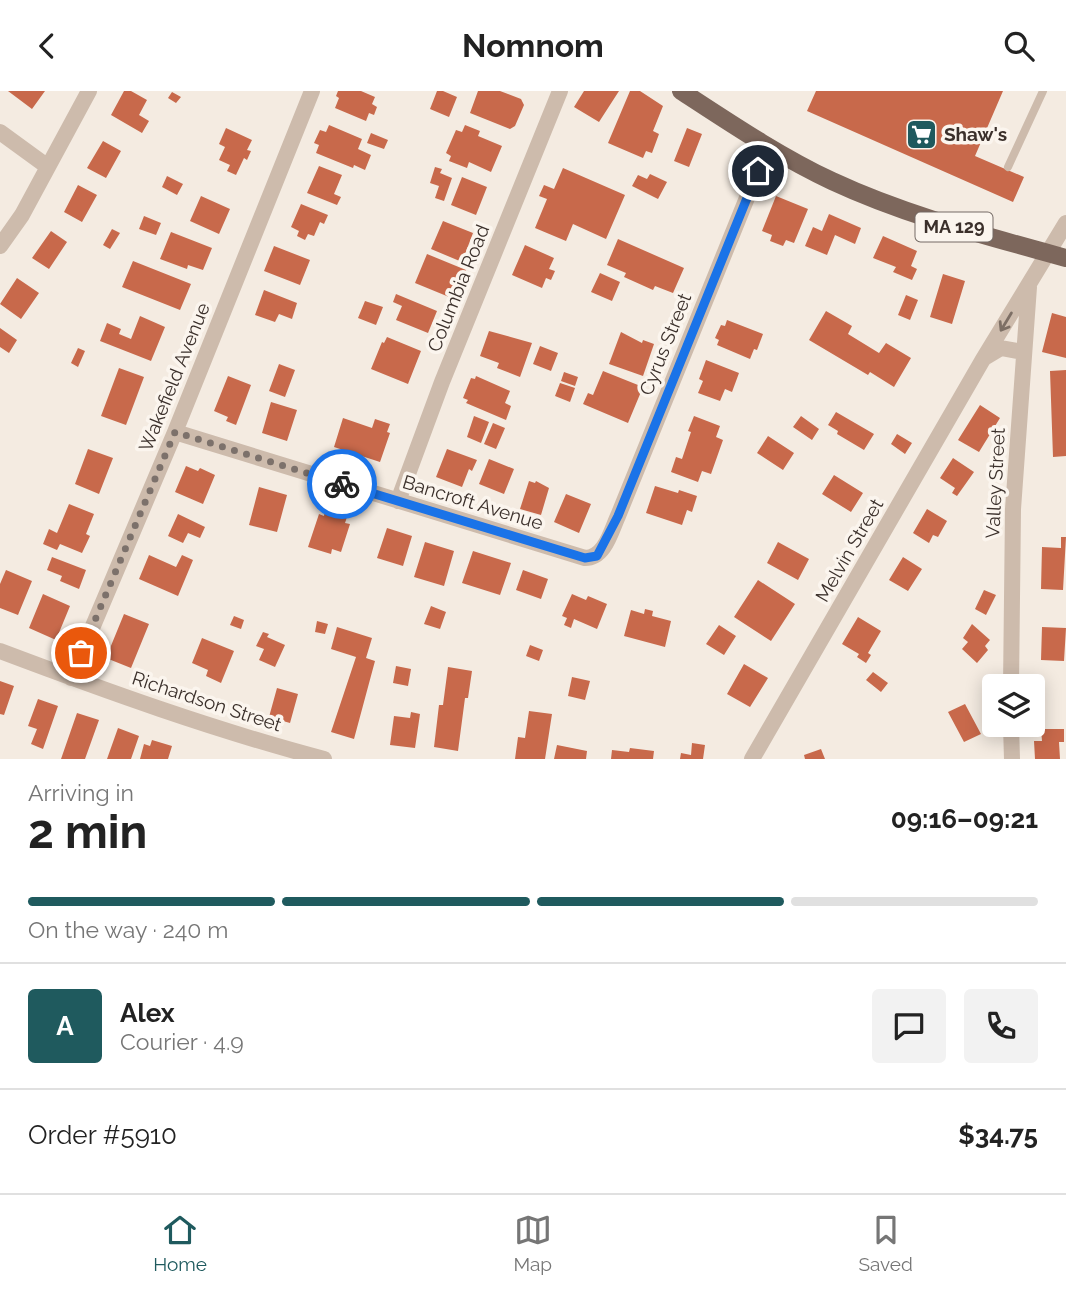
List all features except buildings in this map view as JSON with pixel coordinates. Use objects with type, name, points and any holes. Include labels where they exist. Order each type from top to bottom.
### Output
[{"type":"main road","name":"MA 129","points":[[681,91],[768,146],[831,180],[891,205],[971,232],[1066,258]]},
{"type":"street","points":[[0,246],[22,215],[89,91]]},
{"type":"street","name":"Wakefield Avenue","points":[[71,678],[175,432],[312,91]]},
{"type":"street","name":"Columbia Road","points":[[398,501],[442,382],[559,91]]},
{"type":"street","points":[[0,132],[48,167]]},
{"type":"street","name":"Cyrus Street","points":[[597,556],[618,516],[768,146]]},
{"type":"street","name":"Melvin Street","points":[[752,759],[982,362],[1066,223]]},
{"type":"street","name":"Valley Street","points":[[1011,674],[1013,509],[1029,282]]},
{"type":"street","points":[[982,362],[999,348],[1023,352]]},
{"type":"street","name":"Bancroft Avenue","points":[[175,432],[585,558],[597,556]]},
{"type":"street","name":"Richardson Street","points":[[0,651],[230,732],[324,759]]},
{"type":"street","points":[[1011,737],[1012,759]]},
{"type":"lane","points":[[1008,167],[1043,91]]},
{"type":"way so far","points":[[81,653],[175,432],[342,484]]},
{"type":"place","name":"Shaw's","points":[[921,134]]},
{"type":"route","points":[[342,484],[585,558],[597,556],[618,516],[758,171]]}]
